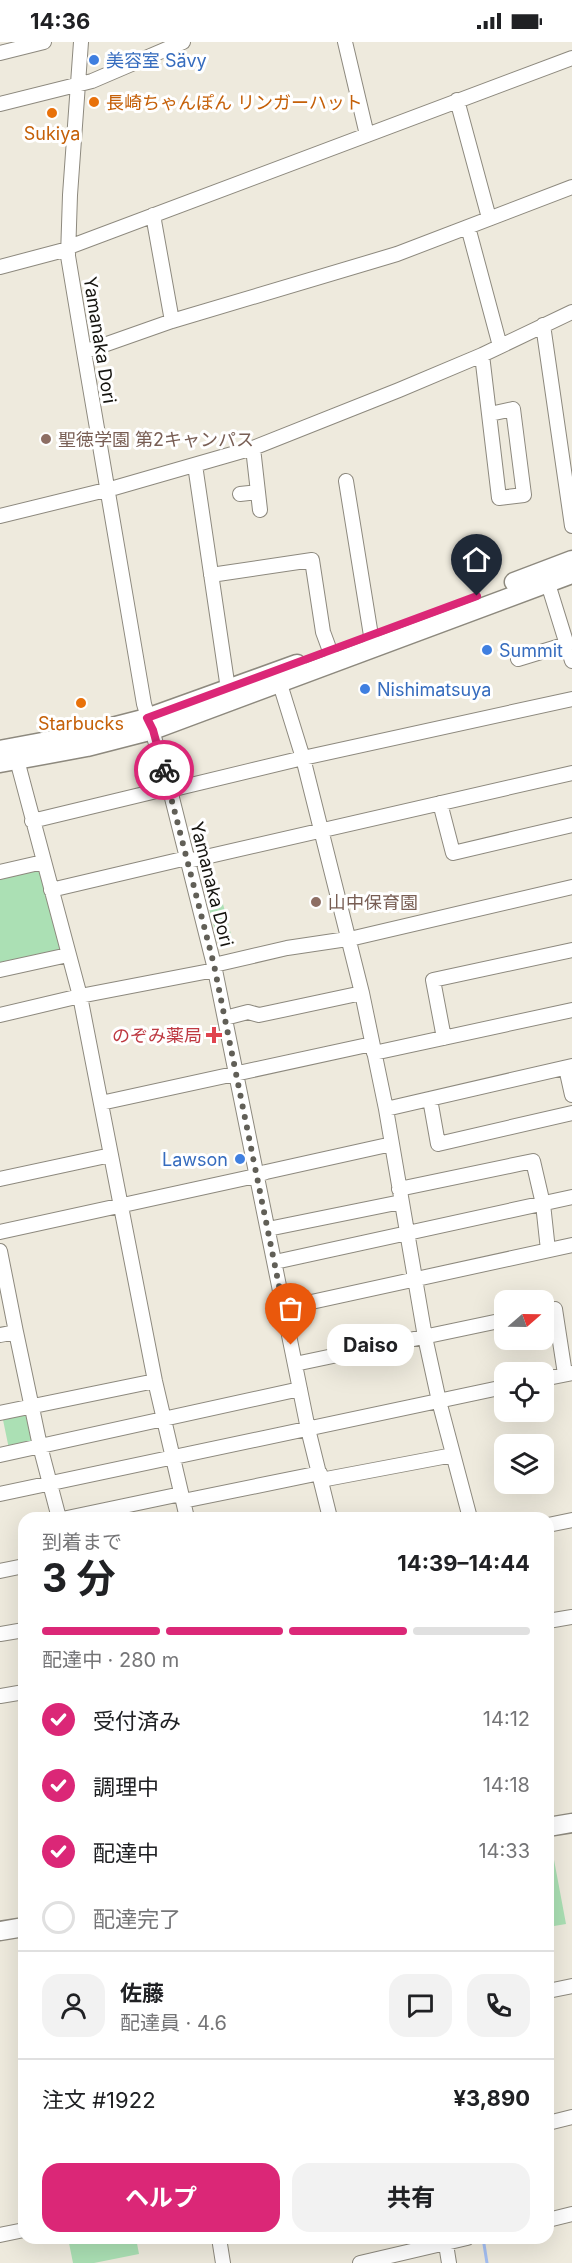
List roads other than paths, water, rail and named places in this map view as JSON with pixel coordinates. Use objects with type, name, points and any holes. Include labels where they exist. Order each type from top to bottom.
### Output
[{"type":"main road","points":[[6,752],[87,747],[150,724],[280,684],[372,642],[546,577],[570,562]]},
{"type":"main road","points":[[150,724],[228,689],[330,651],[372,642]]},
{"type":"main road","points":[[554,1826],[572,1822]]},
{"type":"main road","points":[[0,1931],[18,1928]]},
{"type":"street","points":[[0,53],[16,46],[44,42]]},
{"type":"street","name":"Yamanaka Dori","points":[[81,42],[70,195],[69,248],[107,490],[150,724],[170,789],[215,968],[308,1429],[329,1512]]},
{"type":"street","points":[[0,104],[78,85],[183,42]]},
{"type":"street","points":[[345,42],[367,135]]},
{"type":"street","points":[[0,267],[69,248],[572,58]]},
{"type":"street","points":[[457,100],[489,218]]},
{"type":"street","points":[[84,352],[172,321],[397,254],[572,187]]},
{"type":"street","points":[[153,215],[172,321]]},
{"type":"street","points":[[468,226],[500,346]]},
{"type":"street","points":[[0,516],[107,490],[253,448],[482,355],[572,312]]},
{"type":"street","points":[[543,325],[572,526]]},
{"type":"street","points":[[482,355],[499,498],[524,495],[513,409],[490,414]]},
{"type":"street","points":[[253,448],[260,510]]},
{"type":"street","points":[[195,465],[228,689]]},
{"type":"street","points":[[346,481],[372,642]]},
{"type":"street","points":[[240,494],[258,492]]},
{"type":"street","points":[[211,575],[312,560],[323,632],[330,651]]},
{"type":"street","points":[[546,577],[568,637],[572,661]]},
{"type":"street","points":[[518,659],[568,637]]},
{"type":"street","points":[[280,684],[303,758],[362,993],[386,1109],[425,1337],[439,1401],[469,1512]]},
{"type":"street","points":[[32,821],[572,699]]},
{"type":"street","points":[[6,752],[32,821],[80,996],[154,1382],[186,1512]]},
{"type":"street","points":[[51,890],[572,773]]},
{"type":"street","points":[[440,803],[453,853],[572,825]]},
{"type":"street","points":[[0,872],[44,862]]},
{"type":"street","points":[[0,1015],[215,968],[287,948],[349,938],[572,887]]},
{"type":"street","points":[[444,1038],[433,980],[572,950]]},
{"type":"street","points":[[0,970],[68,955]]},
{"type":"street","points":[[225,1018],[248,1012],[259,1016],[362,993]]},
{"type":"street","points":[[101,1103],[237,1072],[444,1038],[572,1010]]},
{"type":"street","points":[[386,1109],[569,1067],[572,1095]]},
{"type":"street","points":[[430,1099],[438,1144],[572,1113]]},
{"type":"street","points":[[0,1232],[392,1144]]},
{"type":"street","points":[[0,1179],[111,1155]]},
{"type":"street","points":[[268,1229],[533,1161],[543,1204],[548,1250]]},
{"type":"street","points":[[275,1262],[572,1197]]},
{"type":"street","points":[[284,1308],[572,1245]]},
{"type":"street","points":[[0,1251],[31,1407],[57,1512]]},
{"type":"street","points":[[554,1309],[569,1373],[554,1376]]},
{"type":"street","points":[[295,1364],[494,1322]]},
{"type":"street","points":[[0,1335],[16,1332]]},
{"type":"street","points":[[0,1413],[154,1382]]},
{"type":"street","points":[[0,1455],[300,1389]]},
{"type":"street","points":[[0,1494],[494,1389]]},
{"type":"street","points":[[102,1512],[453,1455]]},
{"type":"street","points":[[554,1524],[572,1520]]},
{"type":"street","points":[[0,1571],[18,1567]]},
{"type":"street","points":[[554,1620],[572,1617]]},
{"type":"street","points":[[0,1634],[18,1631]]},
{"type":"street","points":[[0,1696],[18,1693]]},
{"type":"street","points":[[554,1990],[572,1986]]},
{"type":"street","points":[[554,2122],[572,2117]]},
{"type":"street","points":[[554,2218],[572,2214]]},
{"type":"street","points":[[0,2235],[18,2231]]},
{"type":"street","points":[[220,2244],[223,2263]]},
{"type":"street","points":[[360,2263],[434,2244]]},
{"type":"street","points":[[446,2244],[449,2263]]},
{"type":"waterway","points":[[484,2244],[487,2263]]},
{"type":"place","name":"美容室 Sävy","points":[[94,60]]},
{"type":"place","name":"長崎ちゃんぽん リンガーハット","points":[[94,102]]},
{"type":"place","name":"Sukiya","points":[[52,113]]},
{"type":"place","name":"聖徳学園 第2キャンパス","points":[[46,439]]},
{"type":"place","name":"Summit","points":[[487,650]]},
{"type":"place","name":"Nishimatsuya","points":[[365,689]]},
{"type":"place","name":"Starbucks","points":[[81,703]]},
{"type":"place","name":"山中保育園","points":[[316,902]]},
{"type":"place","name":"のぞみ薬局","points":[[214,1035]]},
{"type":"place","name":"Lawson","points":[[240,1159]]},
{"type":"place","name":"Daiso","points":[[291,1345]]}]
